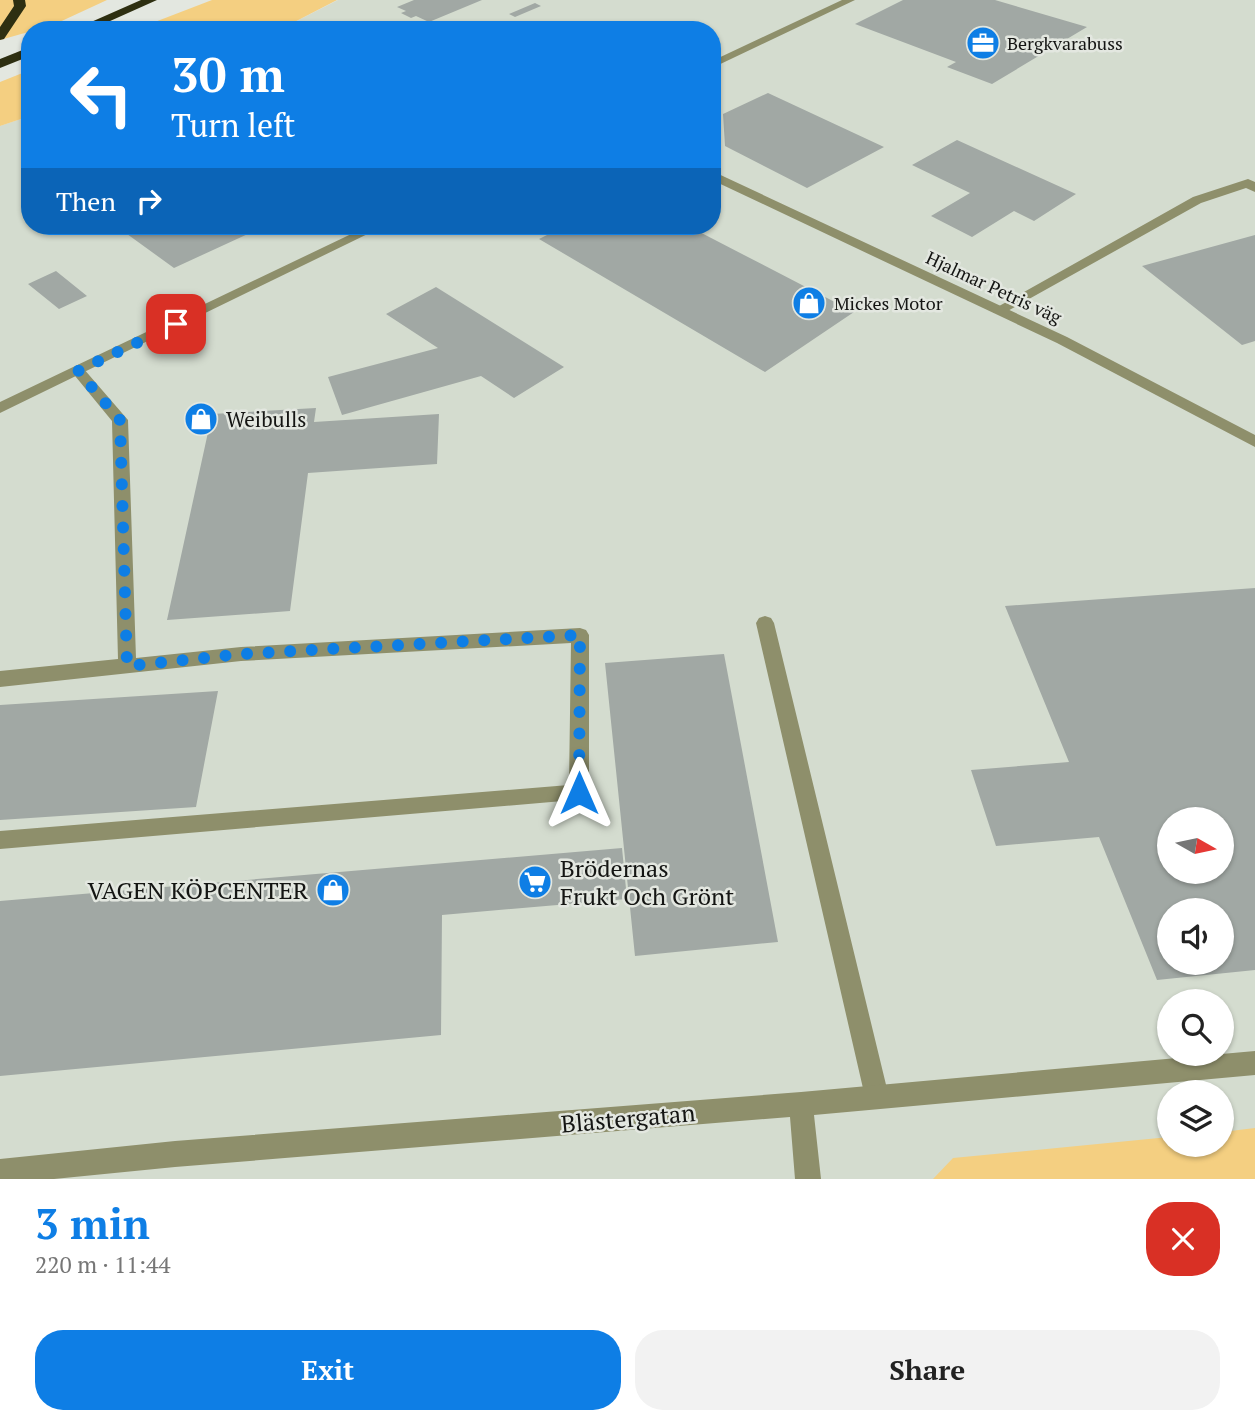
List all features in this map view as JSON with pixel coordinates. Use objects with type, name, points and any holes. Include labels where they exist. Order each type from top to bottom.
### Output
[{"type":"highway","points":[[0,36],[20,6],[19,0]]},
{"type":"highway","points":[[101,21],[151,0]]},
{"type":"highway","points":[[0,64],[21,55]]},
{"type":"street","points":[[721,61],[850,0]]},
{"type":"street","name":"Hjalmar Petris väg","points":[[721,179],[1062,340],[1255,442]]},
{"type":"street","points":[[999,310],[1197,200],[1248,183],[1255,188]]},
{"type":"street","points":[[0,408],[356,235]]},
{"type":"street","points":[[78,371],[120,420],[127,666]]},
{"type":"street","points":[[765,623],[877,1097]]},
{"type":"street","points":[[0,679],[241,654],[580,635],[579,793],[0,841]]},
{"type":"street","name":"Blästergatan","points":[[0,1172],[175,1154],[801,1104],[1255,1063]]},
{"type":"street","points":[[801,1104],[808,1179]]},
{"type":"shaded area","points":[[0,0],[107,0],[62,21],[21,21],[21,34],[0,40]]},
{"type":"shaded area","points":[[212,0],[337,0],[296,21],[157,21]]},
{"type":"shaded area","points":[[338,0],[1255,0],[1255,1179],[0,1179],[0,126],[21,119],[21,235],[721,235],[721,21],[297,21]]},
{"type":"shaded area","points":[[21,74],[21,119],[0,126],[0,82]]},
{"type":"shaded area","points":[[1255,1128],[1255,1179],[933,1179],[953,1158],[1157,1138],[1157,1157],[1234,1157],[1234,1131]]},
{"type":"building","points":[[414,0],[482,0],[431,21],[416,16],[411,18],[401,13],[406,11],[397,7]]},
{"type":"building","name":"Bergkvarabuss","points":[[903,0],[995,0],[1087,27],[992,84],[947,67],[956,62],[855,24]]},
{"type":"building","points":[[535,3],[541,6],[515,17],[509,14]]},
{"type":"building","points":[[768,93],[884,147],[807,188],[725,146],[723,114]]},
{"type":"building","points":[[957,140],[1076,194],[1034,221],[1014,211],[972,237],[931,216],[970,193],[912,165]]},
{"type":"building","points":[[128,235],[246,235],[174,268]]},
{"type":"building","points":[[547,235],[705,235],[854,312],[765,372],[539,239]]},
{"type":"building","points":[[1255,235],[1255,341],[1242,345],[1142,266]]},
{"type":"building","points":[[56,271],[87,296],[59,309],[28,284]]},
{"type":"building","points":[[436,287],[564,367],[514,398],[481,376],[342,415],[328,377],[438,348],[386,314]]},
{"type":"building","points":[[316,408],[314,422],[439,414],[437,464],[308,473],[290,611],[167,620],[212,414]]},
{"type":"building","points":[[1255,588],[1255,970],[1234,972],[1234,898],[1157,898],[1157,975],[1206,975],[1157,980],[1099,837],[996,846],[971,770],[1069,762],[1005,606]]},
{"type":"building","points":[[724,654],[778,942],[635,956],[605,663]]},
{"type":"building","points":[[218,691],[196,807],[0,820],[0,705]]},
{"type":"building","points":[[622,848],[627,899],[442,915],[441,1035],[0,1076],[0,901]]},
{"type":"place","name":"Bergkvarabuss","points":[[983,43]]},
{"type":"place","name":"Mickes Motor","points":[[809,303]]},
{"type":"place","name":"Weibulls","points":[[201,419]]},
{"type":"place","name":"Brödernas Frukt Och Grönt","points":[[535,882]]},
{"type":"place","name":"VAGEN KÖPCENTER","points":[[333,890]]},
{"type":"route","points":[[176,324],[78,371],[120,420],[127,666],[241,654],[580,635],[579,793]]}]
